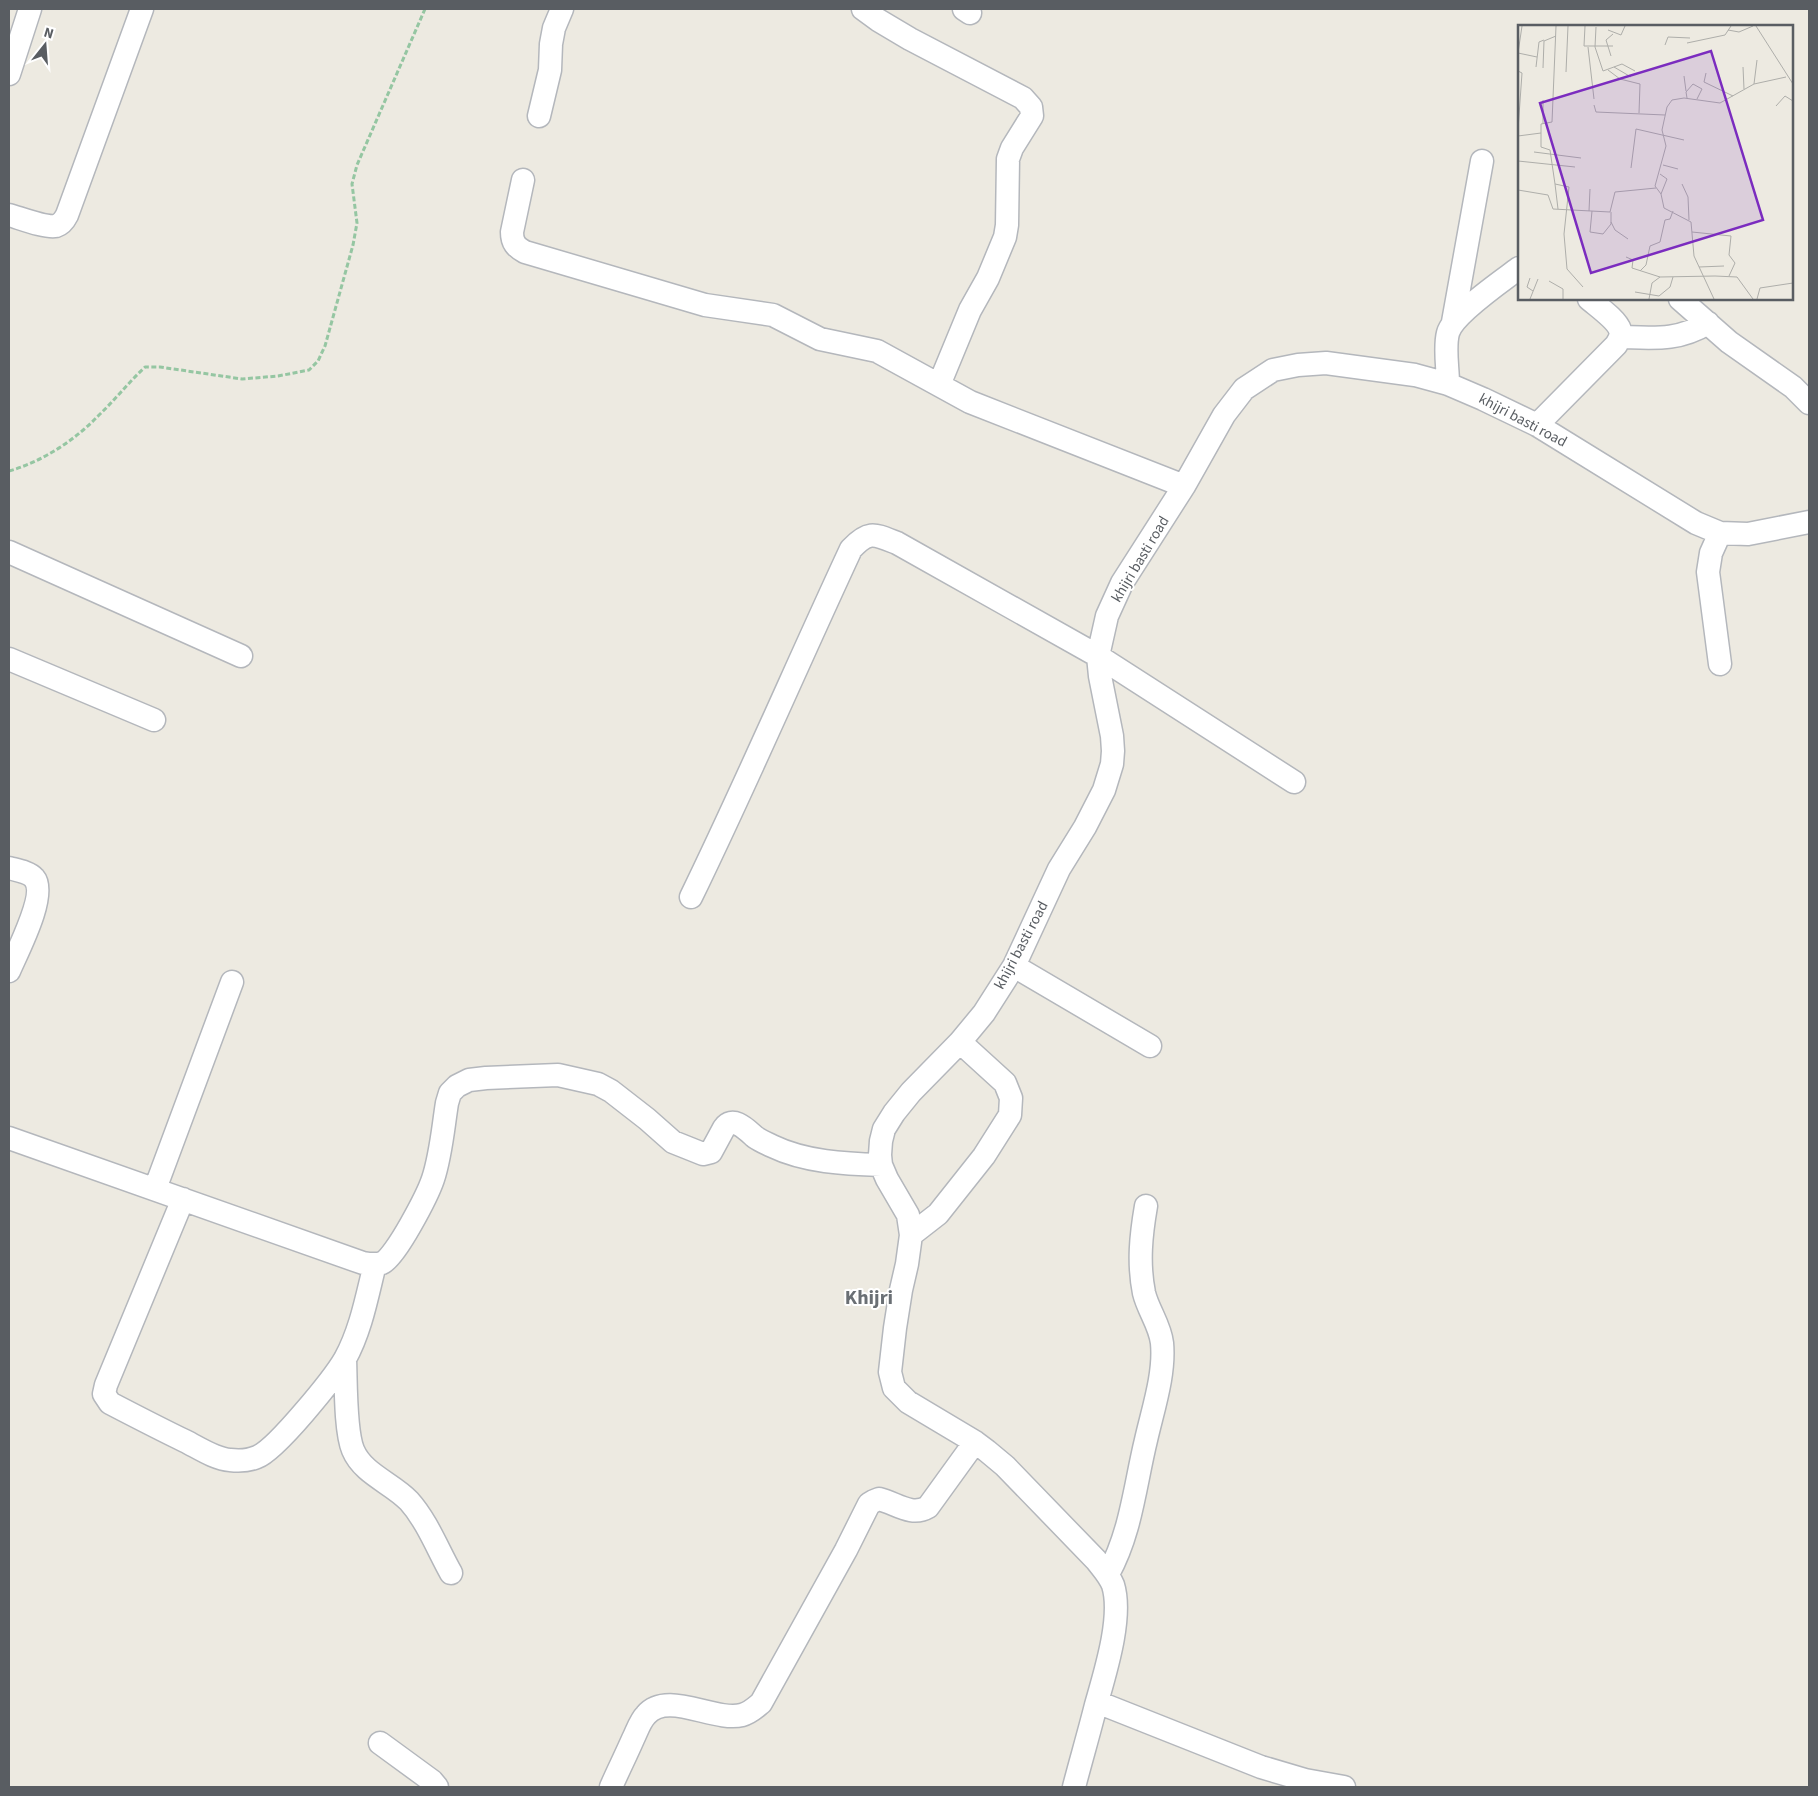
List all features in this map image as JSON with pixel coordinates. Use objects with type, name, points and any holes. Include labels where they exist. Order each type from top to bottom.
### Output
[{"type":"street","points":[[9,74],[30,9]]},
{"type":"street","points":[[9,215],[45,225],[56,226],[63,222],[142,9]]},
{"type":"street","points":[[539,116],[550,70],[554,28],[562,9]]},
{"type":"street","points":[[863,9],[910,39],[1023,98],[1031,107],[1032,116],[1008,158],[1007,225],[1005,236],[988,278],[970,310],[939,384]]},
{"type":"street","points":[[1453,322],[1482,161]]},
{"type":"street","points":[[523,180],[512,240],[516,247],[525,252],[705,305],[773,316],[820,339],[877,351],[970,402],[1184,486]]},
{"type":"street","points":[[1448,384],[1446,340],[1453,322],[1518,269]]},
{"type":"street","points":[[1537,425],[1616,345],[1621,337],[1616,322],[1590,300]]},
{"type":"street","points":[[1681,300],[1729,342],[1794,387],[1809,403]]},
{"type":"street","points":[[1621,337],[1650,338],[1681,335],[1693,332],[1708,323]]},
{"type":"street","name":"khijri basti road","points":[[975,1442],[899,1395],[891,1382],[890,1372],[894,1328],[908,1264],[911,1235],[908,1215],[881,1165],[881,1141],[884,1129],[911,1092],[960,1042],[984,1013],[1014,966],[1059,869],[1085,828],[1104,790],[1112,764],[1112,736],[1098,656],[1107,616],[1122,583],[1184,486],[1224,415],[1244,389],[1273,370],[1298,365],[1326,363],[1415,376],[1448,384],[1537,425],[1696,523],[1720,532],[1748,534],[1809,522]]},
{"type":"street","points":[[1720,532],[1712,552],[1708,572],[1720,664]]},
{"type":"street","points":[[691,897],[731,815],[800,657],[850,549],[862,538],[877,535],[897,543],[1098,656],[1294,782]]},
{"type":"street","points":[[9,552],[241,656]]},
{"type":"street","points":[[9,658],[154,720]]},
{"type":"street","points":[[9,868],[34,878],[37,886],[34,911],[9,971]]},
{"type":"street","points":[[1014,966],[1150,1046]]},
{"type":"street","points":[[155,1190],[232,982]]},
{"type":"street","points":[[911,1235],[938,1214],[984,1156],[1010,1115],[1011,1098],[1005,1084],[960,1042]]},
{"type":"street","points":[[9,1138],[363,1262],[375,1264],[382,1263],[395,1251],[420,1206],[435,1173],[450,1093],[457,1086],[469,1080],[558,1075],[598,1084],[626,1102],[673,1142],[703,1154],[711,1152],[726,1124],[731,1122],[740,1125],[768,1144],[790,1152],[840,1162],[881,1165]]},
{"type":"street","points":[[183,1200],[104,1394],[110,1403],[208,1453],[227,1460],[241,1461],[257,1457],[268,1450],[330,1380],[345,1359],[362,1318],[375,1264]]},
{"type":"street","points":[[1108,1574],[1121,1549],[1131,1511],[1160,1376],[1163,1352],[1160,1333],[1144,1292],[1140,1261],[1140,1243],[1146,1206]]},
{"type":"street","points":[[345,1359],[349,1431],[355,1454],[369,1470],[399,1492],[409,1502],[418,1514],[451,1573]]},
{"type":"street","points":[[611,1787],[642,1720],[650,1711],[666,1706],[678,1705],[711,1714],[741,1715],[753,1710],[761,1703],[846,1550],[869,1504],[879,1499],[911,1511],[921,1511],[928,1507],[975,1442],[1005,1466],[1078,1541],[1108,1574],[1113,1585],[1115,1621],[1108,1660],[1074,1787]]},
{"type":"street","points":[[1097,1702],[1304,1783],[1344,1787]]},
{"type":"street","points":[[380,1743],[432,1780],[437,1787]]},
{"type":"path","points":[[9,471],[48,454],[70,439],[96,418],[145,367],[160,367],[242,379],[278,376],[309,370],[318,361],[325,346],[353,245],[357,223],[352,184],[357,165],[425,9]]},
{"type":"district","name":"Khijri","points":[[869,1297]]}]
